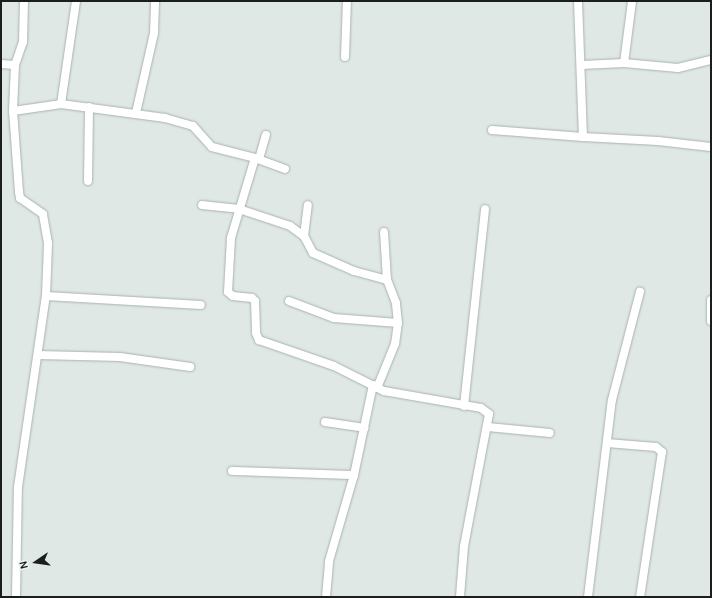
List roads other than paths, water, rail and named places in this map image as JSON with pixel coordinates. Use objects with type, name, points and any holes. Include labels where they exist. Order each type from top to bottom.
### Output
[{"type":"street","points":[[16,597],[18,487],[46,296],[46,221],[44,214],[20,198],[13,111],[14,65],[23,42],[24,1]]},
{"type":"street","points":[[61,104],[76,1]]},
{"type":"street","points":[[136,113],[154,33],[155,1]]},
{"type":"street","points":[[345,57],[347,1]]},
{"type":"street","points":[[578,1],[582,66],[583,137]]},
{"type":"street","points":[[624,63],[632,1]]},
{"type":"street","points":[[582,66],[624,63],[678,68],[711,60],[711,56]]},
{"type":"street","points":[[1,64],[14,65]]},
{"type":"street","points":[[13,111],[61,104],[136,113],[193,126],[212,147],[257,158],[285,169]]},
{"type":"street","points":[[88,181],[89,107]]},
{"type":"street","points":[[492,130],[583,137],[658,140],[711,147]]},
{"type":"street","points":[[266,134],[230,238],[228,292],[233,296],[252,298],[255,302],[256,332],[260,340],[334,366],[375,387],[394,394],[486,410],[489,418],[488,427],[464,546],[460,597]]},
{"type":"street","points":[[202,204],[239,209],[290,226],[304,236],[313,254],[354,272],[387,280]]},
{"type":"street","points":[[304,236],[308,206]]},
{"type":"street","points":[[464,406],[485,209]]},
{"type":"street","points":[[326,597],[329,561],[354,476],[375,387],[395,344],[398,323],[396,303],[387,280],[384,232]]},
{"type":"street","points":[[588,597],[612,400],[640,292]]},
{"type":"street","points":[[46,296],[201,305]]},
{"type":"street","points":[[711,300],[711,321]]},
{"type":"street","points":[[289,301],[334,318],[398,323]]},
{"type":"street","points":[[38,355],[120,357],[190,368]]},
{"type":"street","points":[[325,422],[365,428]]},
{"type":"street","points":[[488,427],[550,433]]},
{"type":"street","points":[[607,443],[656,447],[662,452],[640,597]]},
{"type":"street","points":[[232,471],[354,476]]}]
